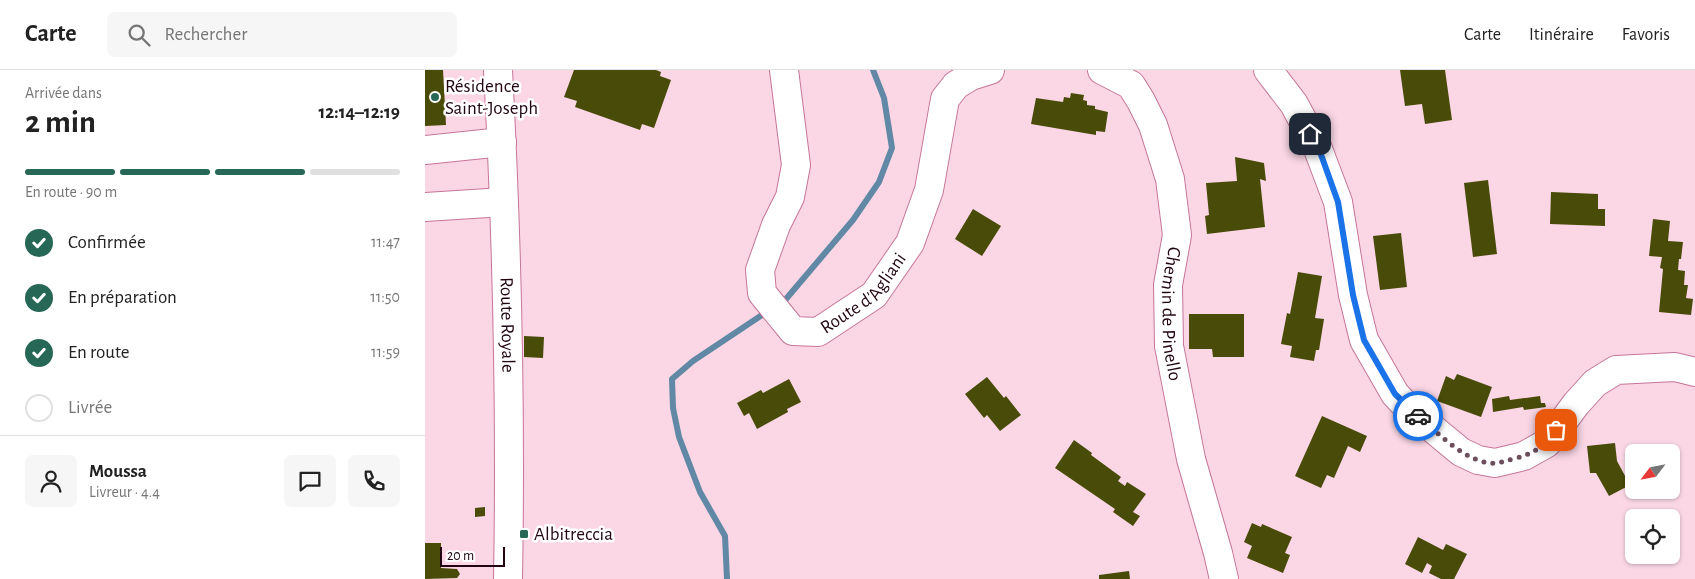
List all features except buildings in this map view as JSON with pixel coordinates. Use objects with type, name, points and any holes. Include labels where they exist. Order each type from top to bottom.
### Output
[{"type":"street","name":"Route Royale","points":[[498,70],[504,202],[510,479],[509,579]]},
{"type":"street","name":"Route d'Agliani","points":[[784,70],[796,164],[790,197],[776,225],[760,270],[762,293],[793,331],[818,332],[874,295],[910,243],[929,190],[945,98],[956,85],[971,76],[990,70]]},
{"type":"street","name":"Chemin de Pinello","points":[[1102,70],[1131,85],[1141,100],[1153,125],[1170,179],[1177,235],[1168,285],[1169,346],[1191,459],[1224,579]]},
{"type":"street","points":[[1268,70],[1294,104],[1315,142],[1338,202],[1353,295],[1364,340],[1395,394],[1409,409],[1461,452],[1478,460],[1495,463],[1524,456],[1547,443],[1576,404],[1595,383],[1616,370],[1675,367],[1695,372]]},
{"type":"street","points":[[425,150],[502,142]]},
{"type":"street","points":[[425,207],[504,202]]},
{"type":"waterway","points":[[779,304],[786,299],[853,220],[879,182],[892,148],[884,98],[873,70]]},
{"type":"waterway","points":[[727,579],[725,536],[700,492],[679,437],[673,408],[672,379],[693,361],[768,311]]},
{"type":"way so far","points":[[1418,416],[1461,452],[1478,460],[1495,463],[1524,456],[1547,443],[1556,430]]},
{"type":"place","name":"Résidence Saint-Joseph","points":[[435,97]]},
{"type":"place","name":"Albitreccia","points":[[524,534]]},
{"type":"route","points":[[1310,134],[1319,149],[1338,202],[1353,295],[1364,340],[1382,375],[1395,394],[1418,416]]}]
